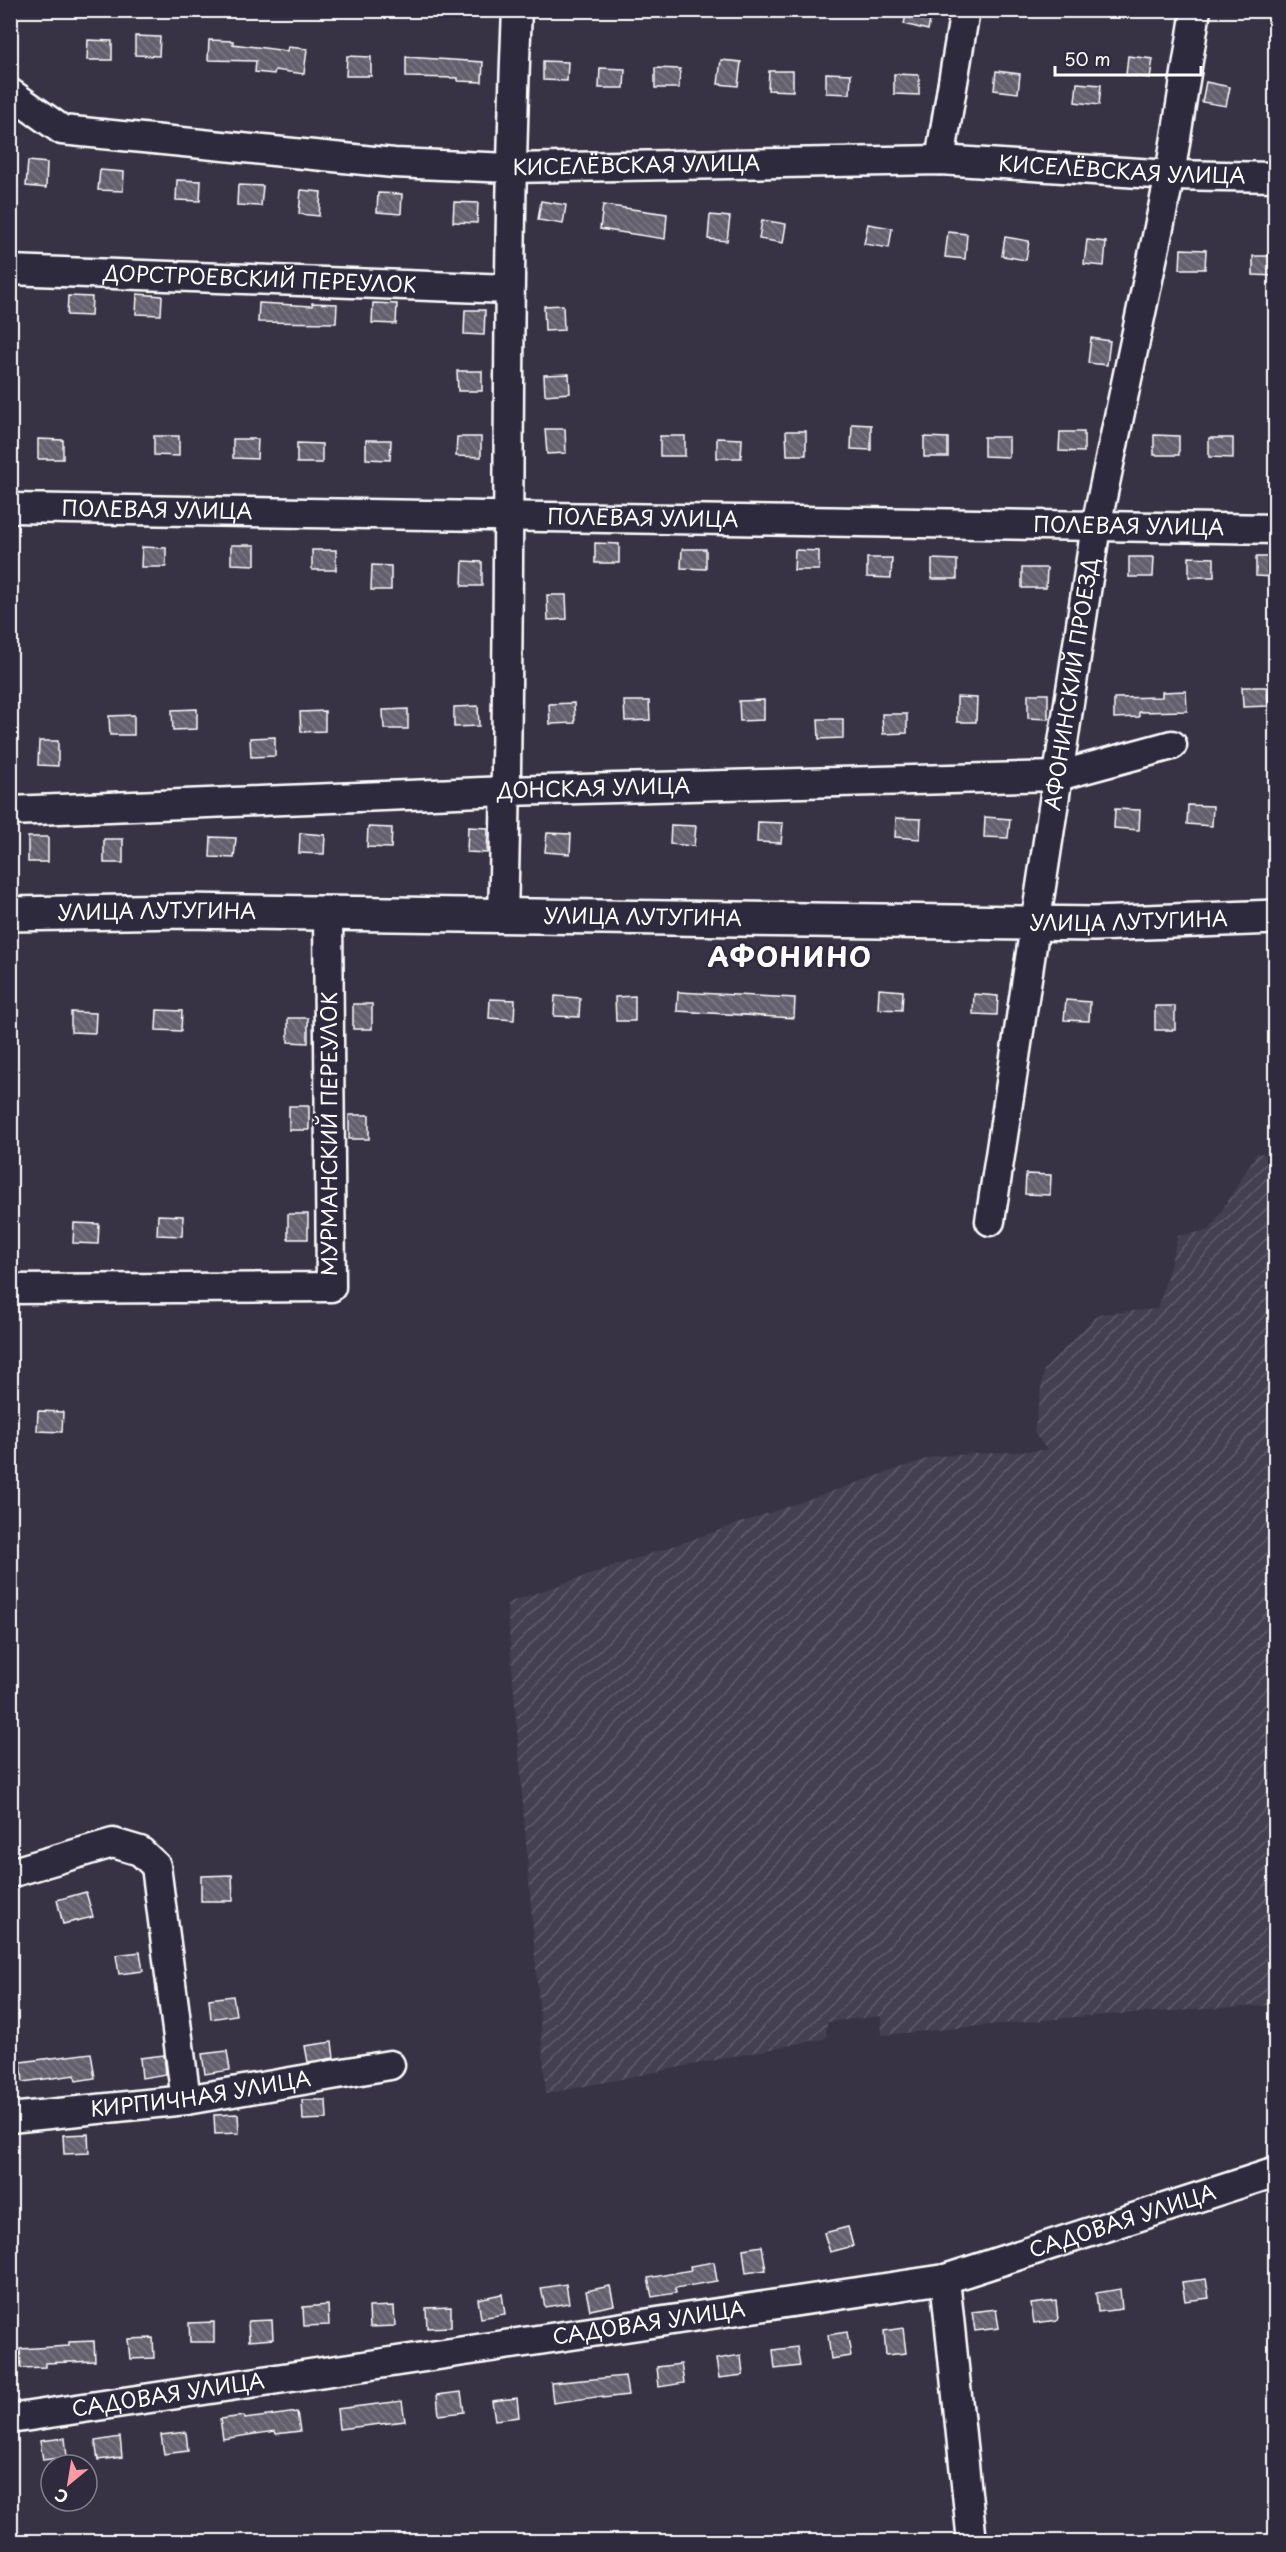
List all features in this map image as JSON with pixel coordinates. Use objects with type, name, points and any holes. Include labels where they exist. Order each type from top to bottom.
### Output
[{"type":"main road","name":"УЛИЦА ЛУТУГИНА","points":[[10,914],[184,911],[1094,924],[1275,917]]},
{"type":"street","points":[[503,914],[507,791],[510,168],[517,10]]},
{"type":"street","points":[[940,160],[965,10]]},
{"type":"street","name":"АФОНИНСКИЙ ПРОЕЗД","points":[[990,1221],[1096,526],[1170,175],[1196,10]]},
{"type":"street","name":"КИСЕЛЁВСКАЯ УЛИЦА","points":[[10,93],[62,130],[394,163],[510,168],[940,160],[1170,175],[1275,177]]},
{"type":"street","name":"ДОРСТРОЕВСКИЙ ПЕРЕУЛОК","points":[[10,270],[509,289]]},
{"type":"street","name":"ПОЛЕВАЯ УЛИЦА","points":[[10,508],[1275,529]]},
{"type":"street","name":"ДОНСКАЯ УЛИЦА","points":[[10,811],[507,791],[1058,776],[1172,745]]},
{"type":"street","name":"МУРМАНСКИЙ ПЕРЕУЛОК","points":[[10,1289],[331,1287],[328,913]]},
{"type":"street","points":[[10,1873],[113,1843],[140,1851],[156,1866],[186,2100]]},
{"type":"street","name":"КИРПИЧНАЯ УЛИЦА","points":[[10,2118],[186,2100],[390,2065]]},
{"type":"street","name":"САДОВАЯ УЛИЦА","points":[[10,2419],[945,2279],[1275,2172]]},
{"type":"street","points":[[945,2279],[972,2541]]},
{"type":"shaded area","points":[[1257,1153],[1276,1155],[1275,2005],[1087,2016],[882,2035],[881,2016],[827,2022],[826,2038],[546,2094],[507,1603],[935,1456],[1047,1450],[1034,1433],[1044,1370],[1098,1314],[1158,1309],[1178,1236],[1210,1230]]},
{"type":"building","points":[[907,10],[932,10],[928,30],[904,24]]},
{"type":"building","points":[[135,36],[160,37],[159,56],[135,55]]},
{"type":"building","points":[[88,40],[112,41],[112,60],[87,60]]},
{"type":"building","points":[[209,40],[233,41],[233,44],[287,51],[288,47],[307,49],[304,74],[275,70],[274,74],[255,72],[256,61],[208,60]]},
{"type":"building","points":[[347,56],[371,57],[371,76],[346,76]]},
{"type":"building","points":[[1128,56],[1153,59],[1150,78],[1126,75]]},
{"type":"building","points":[[406,57],[483,62],[482,82],[458,81],[458,78],[406,77]]},
{"type":"building","points":[[721,60],[741,62],[738,86],[718,84]]},
{"type":"building","points":[[543,61],[568,62],[567,81],[543,80]]},
{"type":"building","points":[[600,68],[625,69],[624,88],[599,88]]},
{"type":"building","points":[[655,68],[680,69],[679,88],[655,88]]},
{"type":"building","points":[[769,71],[793,71],[793,91],[768,90]]},
{"type":"building","points":[[996,71],[1020,74],[1018,93],[994,90]]},
{"type":"building","points":[[826,73],[851,74],[850,94],[826,93]]},
{"type":"building","points":[[894,74],[919,75],[919,95],[894,94]]},
{"type":"building","points":[[1206,82],[1230,87],[1226,106],[1202,102]]},
{"type":"building","points":[[1077,83],[1101,85],[1099,105],[1075,102]]},
{"type":"building","points":[[28,161],[47,163],[46,188],[26,186]]},
{"type":"building","points":[[100,170],[124,172],[123,191],[98,190]]},
{"type":"building","points":[[177,180],[201,181],[200,201],[176,200]]},
{"type":"building","points":[[238,185],[263,186],[261,206],[237,205]]},
{"type":"building","points":[[301,190],[321,192],[319,216],[299,214]]},
{"type":"building","points":[[378,193],[402,194],[401,214],[377,212]]},
{"type":"building","points":[[541,201],[566,205],[563,224],[538,220]]},
{"type":"building","points":[[454,202],[478,203],[477,223],[453,222]]},
{"type":"building","points":[[603,205],[667,214],[665,239],[600,229]]},
{"type":"building","points":[[710,215],[730,217],[727,241],[708,239]]},
{"type":"building","points":[[762,220],[786,224],[783,243],[759,239]]},
{"type":"building","points":[[868,224],[892,228],[889,248],[864,244]]},
{"type":"building","points":[[948,232],[967,234],[965,259],[945,257]]},
{"type":"building","points":[[1005,237],[1029,241],[1026,260],[1002,256]]},
{"type":"building","points":[[1087,240],[1106,242],[1104,266],[1084,264]]},
{"type":"building","points":[[1181,249],[1206,250],[1205,269],[1180,269]]},
{"type":"building","points":[[1253,256],[1275,256],[1275,276],[1253,275]]},
{"type":"building","points":[[137,294],[162,296],[161,315],[136,314]]},
{"type":"building","points":[[68,296],[92,297],[91,316],[67,315]]},
{"type":"building","points":[[259,303],[312,306],[312,303],[337,304],[336,323],[258,322]]},
{"type":"building","points":[[373,303],[397,304],[396,324],[372,323]]},
{"type":"building","points":[[563,305],[564,330],[545,331],[544,306]]},
{"type":"building","points":[[465,310],[485,310],[484,335],[464,334]]},
{"type":"building","points":[[1091,338],[1110,341],[1107,365],[1088,363]]},
{"type":"building","points":[[457,371],[482,371],[482,391],[458,391]]},
{"type":"building","points":[[569,374],[570,393],[545,395],[544,375]]},
{"type":"building","points":[[852,424],[871,425],[871,450],[851,449]]},
{"type":"building","points":[[545,429],[565,429],[566,453],[547,454]]},
{"type":"building","points":[[786,431],[806,431],[806,455],[787,455]]},
{"type":"building","points":[[1060,432],[1084,432],[1084,452],[1059,451]]},
{"type":"building","points":[[1154,435],[1179,436],[1179,455],[1154,455]]},
{"type":"building","points":[[154,436],[179,436],[179,456],[154,455]]},
{"type":"building","points":[[660,436],[685,436],[685,456],[660,456]]},
{"type":"building","points":[[457,437],[481,437],[481,457],[456,456]]},
{"type":"building","points":[[924,437],[948,438],[948,457],[924,457]]},
{"type":"building","points":[[984,437],[1009,437],[1009,457],[984,456]]},
{"type":"building","points":[[717,438],[742,439],[741,458],[717,458]]},
{"type":"building","points":[[1209,438],[1233,438],[1233,458],[1209,457]]},
{"type":"building","points":[[38,439],[63,440],[63,459],[38,459]]},
{"type":"building","points":[[233,439],[258,439],[257,459],[233,458]]},
{"type":"building","points":[[366,440],[391,440],[390,460],[366,459]]},
{"type":"building","points":[[297,443],[322,444],[322,463],[297,463]]},
{"type":"building","points":[[595,543],[619,544],[619,563],[595,563]]},
{"type":"building","points":[[231,545],[255,545],[255,565],[231,564]]},
{"type":"building","points":[[142,547],[166,548],[166,567],[141,567]]},
{"type":"building","points":[[682,549],[706,549],[706,569],[681,568]]},
{"type":"building","points":[[312,550],[336,550],[336,570],[312,570]]},
{"type":"building","points":[[795,550],[819,551],[819,570],[794,570]]},
{"type":"building","points":[[1129,557],[1154,557],[1153,577],[1129,577]]},
{"type":"building","points":[[1189,557],[1214,558],[1214,577],[1189,577]]},
{"type":"building","points":[[1256,557],[1275,557],[1275,577],[1256,576]]},
{"type":"building","points":[[867,558],[892,558],[891,578],[867,577]]},
{"type":"building","points":[[932,559],[957,560],[957,579],[932,579]]},
{"type":"building","points":[[463,561],[482,562],[482,586],[462,586]]},
{"type":"building","points":[[372,565],[391,566],[391,590],[371,590]]},
{"type":"building","points":[[1022,568],[1047,568],[1046,588],[1022,588]]},
{"type":"building","points":[[547,595],[566,595],[567,619],[548,620]]},
{"type":"building","points":[[1242,687],[1267,687],[1268,706],[1243,707]]},
{"type":"building","points":[[1186,691],[1187,711],[1139,712],[1139,717],[1114,718],[1114,698],[1162,697],[1162,692]]},
{"type":"building","points":[[1028,694],[1048,694],[1048,719],[1028,718]]},
{"type":"building","points":[[957,697],[977,698],[976,722],[957,722]]},
{"type":"building","points":[[764,700],[764,720],[740,721],[739,701]]},
{"type":"building","points":[[624,701],[649,701],[650,720],[625,721]]},
{"type":"building","points":[[574,703],[575,723],[550,724],[549,704]]},
{"type":"building","points":[[478,706],[479,726],[454,727],[454,707]]},
{"type":"building","points":[[197,709],[197,729],[173,730],[172,710]]},
{"type":"building","points":[[408,709],[408,729],[384,729],[383,710]]},
{"type":"building","points":[[325,711],[325,731],[301,732],[300,712]]},
{"type":"building","points":[[882,714],[907,714],[907,733],[883,734]]},
{"type":"building","points":[[134,715],[134,735],[110,735],[109,716]]},
{"type":"building","points":[[818,719],[843,719],[843,738],[819,739]]},
{"type":"building","points":[[275,737],[275,756],[251,757],[250,738]]},
{"type":"building","points":[[39,741],[58,741],[58,766],[38,765]]},
{"type":"building","points":[[1188,805],[1213,806],[1212,826],[1187,824]]},
{"type":"building","points":[[1115,809],[1140,810],[1139,830],[1114,828]]},
{"type":"building","points":[[985,817],[1010,819],[1008,838],[984,837]]},
{"type":"building","points":[[896,818],[921,819],[920,839],[895,837]]},
{"type":"building","points":[[758,822],[783,823],[781,843],[757,842]]},
{"type":"building","points":[[671,825],[696,826],[694,846],[670,844]]},
{"type":"building","points":[[368,827],[392,828],[391,848],[367,847]]},
{"type":"building","points":[[468,827],[488,828],[487,853],[467,852]]},
{"type":"building","points":[[300,833],[325,835],[324,854],[299,853]]},
{"type":"building","points":[[547,833],[571,834],[570,854],[545,852]]},
{"type":"building","points":[[28,837],[48,837],[48,862],[28,862]]},
{"type":"building","points":[[211,837],[236,838],[234,858],[210,857]]},
{"type":"building","points":[[104,839],[123,839],[123,863],[104,863]]},
{"type":"building","points":[[879,989],[903,991],[902,1010],[878,1009]]},
{"type":"building","points":[[678,992],[795,998],[794,1018],[677,1011]]},
{"type":"building","points":[[974,994],[998,996],[997,1015],[973,1014]]},
{"type":"building","points":[[555,996],[580,998],[579,1017],[554,1016]]},
{"type":"building","points":[[635,996],[635,1021],[616,1021],[615,997]]},
{"type":"building","points":[[490,999],[515,1000],[514,1020],[489,1018]]},
{"type":"building","points":[[1066,1000],[1090,1002],[1089,1021],[1064,1020]]},
{"type":"building","points":[[353,1004],[372,1004],[372,1029],[353,1029]]},
{"type":"building","points":[[1155,1006],[1175,1006],[1175,1030],[1155,1030]]},
{"type":"building","points":[[157,1010],[182,1011],[181,1031],[156,1030]]},
{"type":"building","points":[[71,1012],[96,1013],[95,1033],[71,1032]]},
{"type":"building","points":[[288,1018],[308,1018],[308,1043],[288,1042]]},
{"type":"building","points":[[289,1106],[309,1106],[309,1130],[289,1130]]},
{"type":"building","points":[[349,1115],[369,1115],[369,1139],[349,1139]]},
{"type":"building","points":[[1026,1174],[1051,1175],[1050,1195],[1025,1194]]},
{"type":"building","points":[[288,1214],[308,1214],[308,1239],[288,1239]]},
{"type":"building","points":[[158,1215],[183,1216],[182,1236],[157,1235]]},
{"type":"building","points":[[74,1223],[99,1224],[98,1244],[73,1243]]},
{"type":"building","points":[[38,1411],[63,1412],[62,1432],[37,1431]]},
{"type":"building","points":[[232,1875],[233,1901],[201,1901],[201,1876]]},
{"type":"building","points":[[86,1892],[93,1917],[63,1924],[57,1900]]},
{"type":"building","points":[[140,1952],[143,1971],[119,1974],[116,1955]]},
{"type":"building","points":[[233,1996],[236,2015],[211,2019],[209,1999]]},
{"type":"building","points":[[332,2042],[334,2058],[308,2062],[305,2046]]},
{"type":"building","points":[[227,2051],[230,2070],[205,2074],[202,2054]]},
{"type":"building","points":[[91,2053],[95,2078],[76,2081],[75,2075],[23,2082],[21,2062]]},
{"type":"building","points":[[164,2055],[166,2074],[142,2078],[140,2058]]},
{"type":"building","points":[[302,2100],[326,2100],[327,2119],[303,2120]]},
{"type":"building","points":[[238,2114],[239,2133],[215,2134],[214,2115]]},
{"type":"building","points":[[88,2134],[89,2153],[64,2154],[63,2135]]},
{"type":"building","points":[[848,2227],[853,2246],[830,2252],[824,2233]]},
{"type":"building","points":[[762,2246],[766,2270],[746,2273],[743,2249]]},
{"type":"building","points":[[714,2262],[717,2281],[675,2288],[676,2293],[652,2297],[648,2278],[691,2270],[690,2266]]},
{"type":"building","points":[[1206,2279],[1209,2298],[1185,2301],[1182,2282]]},
{"type":"building","points":[[566,2284],[569,2303],[545,2307],[541,2288]]},
{"type":"building","points":[[610,2286],[614,2305],[590,2310],[586,2291]]},
{"type":"building","points":[[1120,2289],[1122,2309],[1098,2312],[1096,2293]]},
{"type":"building","points":[[502,2294],[505,2314],[481,2318],[478,2299]]},
{"type":"building","points":[[1056,2301],[1058,2320],[1034,2323],[1031,2304]]},
{"type":"building","points":[[328,2305],[329,2325],[304,2326],[303,2307]]},
{"type":"building","points":[[394,2306],[395,2326],[370,2327],[369,2307]]},
{"type":"building","points":[[451,2307],[451,2327],[427,2328],[426,2308]]},
{"type":"building","points":[[996,2309],[999,2328],[975,2331],[972,2312]]},
{"type":"building","points":[[272,2320],[273,2339],[249,2341],[248,2321]]},
{"type":"building","points":[[214,2322],[214,2342],[190,2342],[189,2323]]},
{"type":"building","points":[[903,2328],[906,2353],[886,2355],[884,2331]]},
{"type":"building","points":[[847,2332],[851,2356],[831,2359],[828,2335]]},
{"type":"building","points":[[153,2338],[154,2358],[130,2359],[128,2339]]},
{"type":"building","points":[[94,2341],[95,2361],[45,2363],[45,2367],[21,2368],[20,2349],[69,2346],[69,2342]]},
{"type":"building","points":[[797,2347],[800,2366],[775,2369],[773,2350]]},
{"type":"building","points":[[741,2355],[743,2375],[719,2378],[716,2359]]},
{"type":"building","points":[[681,2364],[684,2383],[659,2387],[657,2367]]},
{"type":"building","points":[[625,2376],[628,2395],[553,2403],[551,2383]]},
{"type":"building","points":[[461,2392],[464,2412],[439,2415],[437,2395]]},
{"type":"building","points":[[517,2398],[519,2417],[495,2420],[492,2401]]},
{"type":"building","points":[[402,2401],[405,2421],[339,2429],[337,2409]]},
{"type":"building","points":[[297,2412],[300,2431],[276,2434],[275,2431],[223,2439],[220,2419],[244,2416],[245,2419]]},
{"type":"building","points":[[186,2432],[188,2451],[164,2454],[161,2435]]},
{"type":"building","points":[[120,2437],[122,2457],[99,2460],[95,2441]]},
{"type":"building","points":[[65,2438],[67,2453],[42,2453],[40,2441]]},
{"type":"district","name":"АФОНИНО","points":[[790,958]]}]
